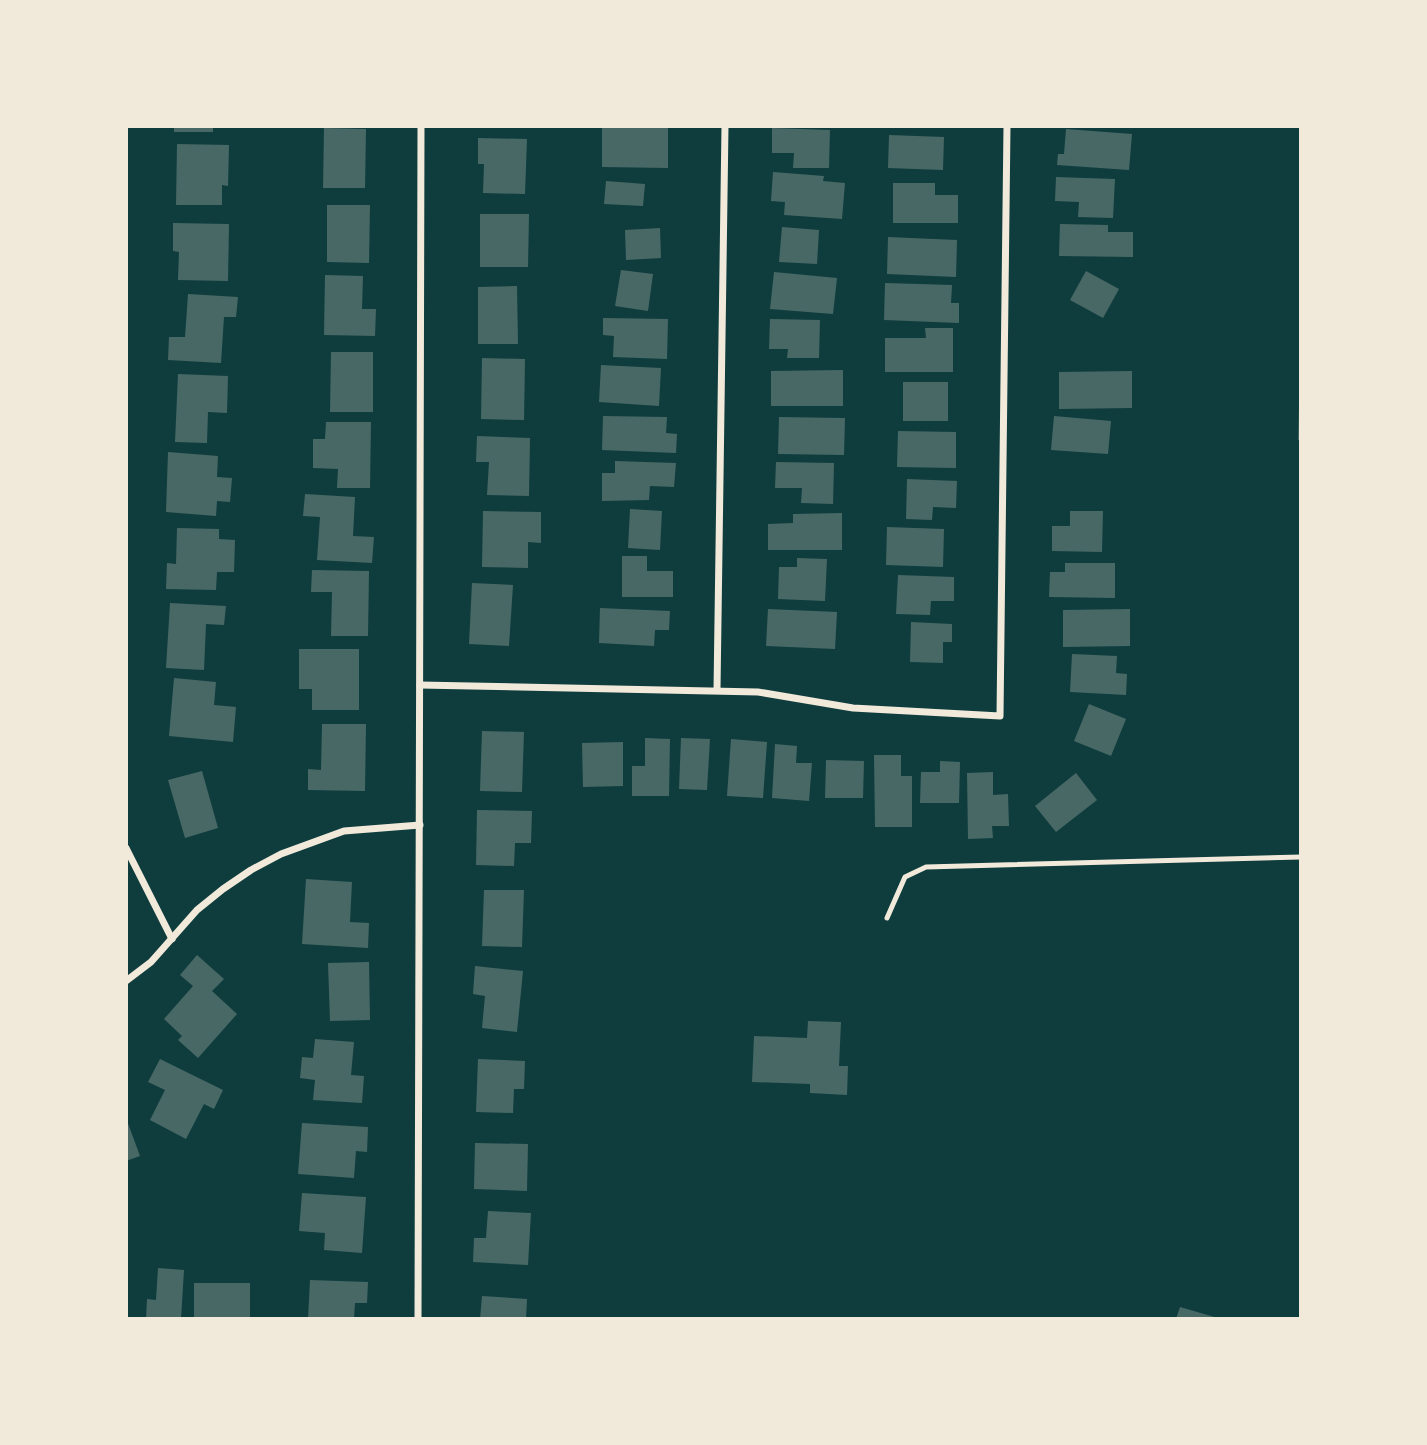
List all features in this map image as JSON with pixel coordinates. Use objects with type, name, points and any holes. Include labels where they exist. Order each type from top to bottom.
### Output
[{"type":"street","points":[[418,1319],[421,126]]},
{"type":"street","points":[[718,690],[725,126]]},
{"type":"street","points":[[420,685],[758,692],[853,708],[1000,716],[1007,126]]},
{"type":"street","points":[[126,981],[151,962],[197,910],[251,870],[281,854],[344,831],[420,825]]},
{"type":"street","points":[[126,848],[172,939]]},
{"type":"lane","points":[[887,918],[905,877],[926,867],[1301,857]]},
{"type":"building","points":[[174,126],[213,126],[213,132],[174,132]]},
{"type":"building","points":[[324,128],[366,129],[365,188],[323,188]]},
{"type":"building","points":[[602,128],[668,128],[668,168],[602,167]]},
{"type":"building","points":[[772,128],[830,130],[829,168],[793,168],[794,153],[772,153]]},
{"type":"building","points":[[1066,129],[1132,134],[1129,170],[1057,165],[1058,154],[1064,154]]},
{"type":"building","points":[[889,135],[944,137],[943,170],[888,168]]},
{"type":"building","points":[[478,138],[527,139],[525,194],[483,193],[484,164],[478,164]]},
{"type":"building","points":[[177,144],[229,145],[228,186],[222,185],[222,205],[176,205]]},
{"type":"building","points":[[773,172],[824,176],[823,181],[845,183],[842,219],[784,215],[785,202],[771,201]]},
{"type":"building","points":[[1056,177],[1115,179],[1113,218],[1078,217],[1079,202],[1055,201]]},
{"type":"building","points":[[606,181],[645,184],[643,206],[604,204]]},
{"type":"building","points":[[893,183],[935,183],[935,195],[958,195],[958,223],[893,223]]},
{"type":"building","points":[[327,205],[370,205],[369,263],[327,262]]},
{"type":"building","points":[[480,214],[529,214],[528,267],[480,267]]},
{"type":"building","points":[[173,223],[229,224],[228,281],[178,280],[179,252],[173,251]]},
{"type":"building","points":[[1060,224],[1108,225],[1108,232],[1133,232],[1133,257],[1059,256]]},
{"type":"building","points":[[782,227],[819,230],[817,264],[779,262]]},
{"type":"building","points":[[660,228],[661,258],[626,260],[625,230]]},
{"type":"building","points":[[888,237],[957,240],[956,277],[887,274]]},
{"type":"building","points":[[621,270],[653,274],[648,311],[615,306]]},
{"type":"building","points":[[1086,271],[1119,289],[1103,318],[1070,300]]},
{"type":"building","points":[[774,272],[837,278],[833,314],[770,309]]},
{"type":"building","points":[[325,275],[363,276],[362,309],[376,309],[375,336],[324,335]]},
{"type":"building","points":[[885,283],[952,285],[951,303],[959,303],[959,323],[884,320]]},
{"type":"building","points":[[517,286],[518,344],[478,344],[478,287]]},
{"type":"building","points":[[188,294],[238,297],[236,317],[224,317],[221,363],[168,360],[169,337],[185,337]]},
{"type":"building","points":[[603,318],[668,319],[667,359],[613,357],[614,336],[603,335]]},
{"type":"building","points":[[770,319],[820,320],[819,358],[787,358],[788,349],[769,349]]},
{"type":"building","points":[[925,328],[953,328],[953,372],[885,372],[885,338],[926,338]]},
{"type":"building","points":[[331,352],[373,352],[373,412],[330,412]]},
{"type":"building","points":[[482,358],[525,359],[524,420],[481,419]]},
{"type":"building","points":[[601,365],[661,368],[659,406],[599,402]]},
{"type":"building","points":[[843,370],[843,406],[771,406],[771,371]]},
{"type":"building","points":[[1132,371],[1132,408],[1059,409],[1059,372]]},
{"type":"building","points":[[178,374],[228,376],[227,413],[208,412],[207,443],[175,442]]},
{"type":"building","points":[[903,382],[948,382],[948,421],[903,421]]},
{"type":"building","points":[[1301,405],[1301,440],[1298,440]]},
{"type":"building","points":[[603,416],[667,417],[666,433],[677,434],[676,453],[602,450]]},
{"type":"building","points":[[1054,416],[1111,421],[1108,454],[1051,450]]},
{"type":"building","points":[[779,417],[845,418],[844,455],[778,454]]},
{"type":"building","points":[[326,422],[371,422],[370,488],[337,488],[338,469],[313,468],[313,439],[325,439]]},
{"type":"building","points":[[898,431],[956,432],[956,468],[897,467]]},
{"type":"building","points":[[477,436],[530,438],[529,496],[487,495],[489,462],[476,462]]},
{"type":"building","points":[[168,452],[218,456],[217,477],[232,478],[230,502],[217,501],[216,516],[166,512]]},
{"type":"building","points":[[615,461],[676,463],[674,487],[650,486],[649,500],[602,501],[602,473],[615,473]]},
{"type":"building","points":[[776,462],[834,463],[833,504],[801,503],[802,488],[775,488]]},
{"type":"building","points":[[907,479],[957,481],[956,508],[933,507],[932,520],[906,519]]},
{"type":"building","points":[[305,494],[355,497],[353,536],[374,537],[372,563],[317,560],[320,517],[303,516]]},
{"type":"building","points":[[630,509],[662,511],[660,550],[628,548]]},
{"type":"building","points":[[483,511],[541,512],[541,543],[528,542],[528,568],[482,567]]},
{"type":"building","points":[[1070,511],[1103,511],[1102,552],[1052,551],[1052,526],[1070,526]]},
{"type":"building","points":[[842,513],[842,550],[768,550],[768,524],[793,523],[793,514]]},
{"type":"building","points":[[887,527],[944,529],[943,567],[886,565]]},
{"type":"building","points":[[177,528],[219,529],[219,539],[235,540],[234,572],[217,572],[216,590],[166,589],[167,563],[176,564]]},
{"type":"building","points":[[622,556],[647,556],[647,571],[673,571],[673,597],[622,597]]},
{"type":"building","points":[[797,558],[827,559],[825,601],[778,599],[779,567],[797,567]]},
{"type":"building","points":[[1065,563],[1115,563],[1115,598],[1049,597],[1050,572],[1065,572]]},
{"type":"building","points":[[312,570],[369,571],[368,636],[331,636],[332,592],[311,592]]},
{"type":"building","points":[[898,575],[954,577],[954,601],[931,601],[930,615],[896,614]]},
{"type":"building","points":[[472,583],[513,585],[509,646],[469,644]]},
{"type":"building","points":[[170,603],[226,606],[224,625],[206,624],[204,670],[166,668]]},
{"type":"building","points":[[600,608],[670,611],[669,630],[655,630],[654,646],[599,643]]},
{"type":"building","points":[[768,609],[837,612],[835,649],[766,646]]},
{"type":"building","points":[[1130,609],[1130,646],[1063,647],[1063,610]]},
{"type":"building","points":[[911,622],[952,624],[952,642],[943,642],[943,663],[910,662]]},
{"type":"building","points":[[299,649],[359,649],[359,710],[312,710],[312,689],[299,689]]},
{"type":"building","points":[[1072,654],[1117,656],[1116,673],[1127,674],[1126,695],[1070,692]]},
{"type":"building","points":[[174,678],[216,682],[214,705],[236,707],[233,742],[169,736]]},
{"type":"building","points":[[1089,704],[1126,719],[1111,756],[1074,741]]},
{"type":"building","points":[[322,724],[366,724],[365,791],[308,790],[308,769],[321,770]]},
{"type":"building","points":[[482,731],[524,732],[522,792],[480,791]]},
{"type":"building","points":[[645,738],[670,739],[669,796],[632,796],[632,766],[645,766]]},
{"type":"building","points":[[681,738],[710,739],[707,790],[679,789]]},
{"type":"building","points":[[731,739],[767,742],[763,798],[727,796]]},
{"type":"building","points":[[623,742],[623,786],[583,787],[582,743]]},
{"type":"building","points":[[775,744],[797,746],[796,763],[812,763],[809,801],[772,798]]},
{"type":"building","points":[[874,755],[901,755],[901,776],[912,776],[912,827],[875,827]]},
{"type":"building","points":[[826,760],[864,761],[863,798],[825,798]]},
{"type":"building","points":[[940,761],[960,762],[959,803],[920,803],[921,772],[940,772]]},
{"type":"building","points":[[202,771],[218,828],[185,838],[168,780]]},
{"type":"building","points":[[993,772],[993,795],[1008,794],[1009,826],[992,826],[993,838],[968,839],[967,773]]},
{"type":"building","points":[[1076,773],[1097,800],[1056,832],[1035,806]]},
{"type":"building","points":[[477,810],[532,811],[531,843],[515,843],[514,866],[476,865]]},
{"type":"building","points":[[306,879],[352,882],[350,922],[369,923],[368,948],[302,944]]},
{"type":"building","points":[[484,890],[524,890],[522,947],[482,946]]},
{"type":"building","points":[[197,955],[224,979],[212,991],[237,1014],[198,1058],[178,1040],[182,1036],[164,1019],[193,986],[180,975]]},
{"type":"building","points":[[369,962],[370,1020],[330,1021],[328,963]]},
{"type":"building","points":[[475,966],[523,971],[517,1032],[482,1028],[485,996],[473,994]]},
{"type":"building","points":[[808,1021],[841,1022],[839,1066],[848,1066],[847,1095],[810,1093],[810,1084],[752,1082],[754,1036],[807,1038]]},
{"type":"building","points":[[315,1039],[354,1042],[351,1075],[364,1076],[362,1103],[313,1100],[315,1080],[300,1078],[302,1057],[313,1058]]},
{"type":"building","points":[[160,1059],[223,1090],[214,1109],[204,1104],[186,1139],[150,1120],[165,1090],[148,1082]]},
{"type":"building","points":[[478,1059],[525,1061],[524,1089],[514,1089],[513,1113],[476,1112]]},
{"type":"building","points":[[126,1118],[140,1156],[126,1161]]},
{"type":"building","points":[[302,1123],[368,1127],[367,1152],[356,1151],[354,1178],[298,1174]]},
{"type":"building","points":[[475,1143],[528,1144],[527,1191],[474,1189]]},
{"type":"building","points":[[302,1193],[366,1197],[362,1253],[324,1250],[325,1233],[299,1231]]},
{"type":"building","points":[[488,1211],[531,1213],[528,1265],[473,1262],[474,1238],[486,1238]]},
{"type":"building","points":[[158,1268],[184,1270],[181,1319],[146,1319],[147,1299],[156,1300]]},
{"type":"building","points":[[310,1280],[368,1282],[367,1303],[355,1303],[354,1319],[308,1319]]},
{"type":"building","points":[[194,1283],[250,1283],[250,1319],[194,1319]]},
{"type":"building","points":[[482,1296],[527,1299],[526,1319],[480,1319]]},
{"type":"building","points":[[1180,1307],[1218,1318],[1176,1319]]}]
